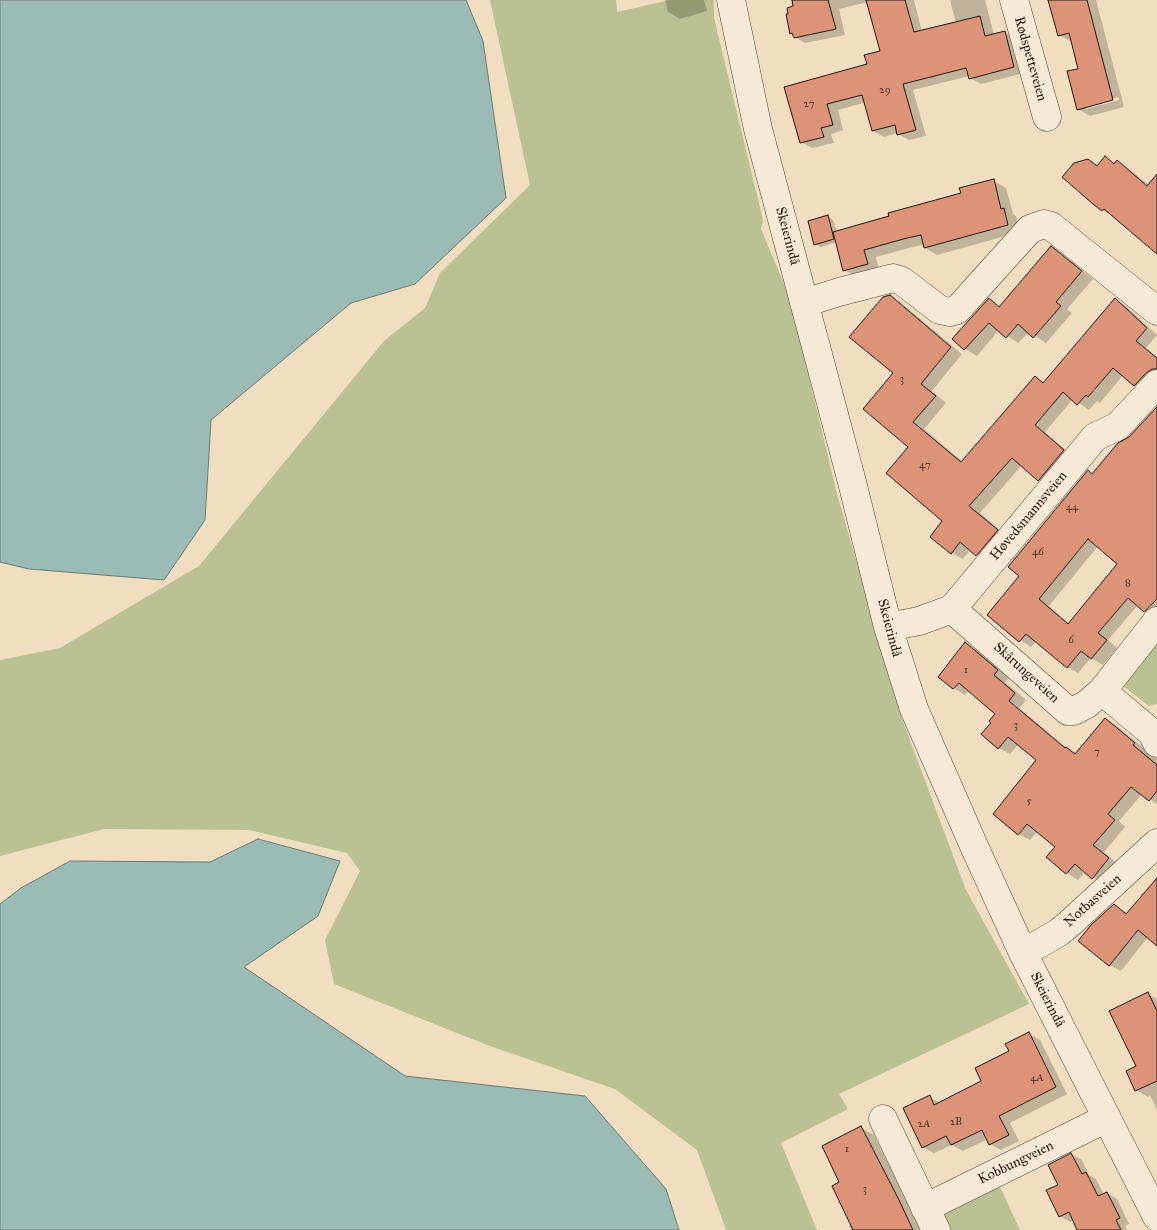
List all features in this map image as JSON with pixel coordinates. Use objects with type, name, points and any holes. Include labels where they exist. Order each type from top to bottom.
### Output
[{"type":"street","name":"Skeierindå","points":[[731,0],[758,130],[888,627],[914,709],[1023,953],[1157,1217]]},
{"type":"street","name":"Rødspetteveien","points":[[1014,0],[1046,117]]},
{"type":"street","points":[[804,302],[893,278],[902,281],[940,310],[950,312],[957,310],[1030,229],[1044,224],[1051,226],[1153,301]]},
{"type":"street","name":"Høvedsmannsveien","points":[[952,609],[1095,437],[1118,426],[1157,384]]},
{"type":"street","points":[[888,627],[919,621],[952,609]]},
{"type":"street","name":"Skårungeveien","points":[[952,609],[1068,711],[1074,711],[1087,704],[1102,691],[1157,621]]},
{"type":"street","points":[[1102,691],[1152,733],[1157,744]]},
{"type":"street","name":"Notbasveien","points":[[1023,953],[1058,933],[1069,924],[1157,843]]},
{"type":"street","name":"Kobbungveien","points":[[883,1119],[931,1219],[1107,1118]]},
{"type":"green space","points":[[490,0],[616,0],[617,12],[670,0],[714,0],[714,18],[763,220],[761,229],[790,298],[837,494],[902,719],[966,890],[1029,1004],[839,1094],[848,1109],[781,1143],[817,1230],[726,1230],[697,1150],[615,1089],[487,1045],[334,984],[325,940],[360,871],[347,853],[249,830],[104,829],[0,856],[0,660],[60,648],[199,566],[384,341],[425,308],[440,273],[530,185]]},
{"type":"green space","points":[[1157,627],[1157,704],[1149,706],[1118,682]]},
{"type":"green space","points":[[995,1176],[1020,1230],[939,1230],[928,1208]]},
{"type":"water","points":[[0,0],[466,0],[483,41],[506,198],[415,284],[351,303],[211,420],[205,520],[164,580],[29,569],[0,562]]},
{"type":"water","points":[[258,839],[340,861],[318,916],[244,967],[405,1076],[585,1096],[666,1189],[679,1230],[0,1230],[0,904],[21,888],[70,861],[210,862]]},
{"type":"building","points":[[792,0],[828,0],[836,29],[794,38],[792,33],[790,34],[786,14],[788,14],[787,8],[793,6]]},
{"type":"building","points":[[866,0],[905,0],[914,32],[980,16],[985,36],[1005,31],[1014,67],[969,79],[966,68],[903,84],[916,130],[897,135],[895,125],[872,131],[862,95],[827,104],[833,125],[821,128],[824,137],[800,143],[784,87],[867,64],[864,55],[880,51]]},
{"type":"building","points":[[1048,0],[1087,0],[1113,100],[1077,110],[1067,71],[1078,69],[1069,33],[1058,36]]},
{"type":"building","points":[[1105,156],[1114,164],[1117,160],[1147,186],[1157,174],[1157,254],[1104,209],[1102,211],[1062,177],[1074,163],[1088,159],[1097,166]]},
{"type":"building","points":[[994,179],[1001,209],[1004,208],[1008,225],[924,248],[921,235],[907,238],[864,250],[868,264],[843,271],[833,232],[889,216],[888,213],[961,193],[959,188]]},
{"type":"building","points":[[828,215],[834,239],[814,245],[808,221]]},
{"type":"building","points":[[1051,246],[1082,271],[1056,302],[1061,306],[1033,338],[1018,324],[1006,338],[989,323],[964,350],[952,339],[989,298],[999,307]]},
{"type":"building","points":[[890,295],[951,347],[921,384],[936,396],[913,422],[961,462],[1035,376],[1043,383],[1115,298],[1147,328],[1136,341],[1157,358],[1157,369],[1152,369],[1146,373],[1134,386],[1113,368],[1088,397],[1086,395],[1077,405],[1063,392],[1035,425],[1064,450],[1038,481],[1012,458],[969,506],[998,530],[976,556],[960,542],[951,554],[930,537],[942,521],[886,473],[908,447],[863,409],[893,373],[849,337],[883,297]]},
{"type":"building","points":[[1157,407],[1157,599],[1144,612],[1128,598],[1098,633],[1107,640],[1091,659],[1081,651],[1067,668],[1026,634],[1019,642],[987,615],[1019,576],[1008,567],[1088,470],[1092,474],[1118,443],[1129,437]],"holes":[[[1088,539],[1117,564],[1068,624],[1039,599]]]},
{"type":"building","points":[[965,642],[998,670],[994,675],[1015,693],[1009,701],[1065,748],[1075,754],[1105,718],[1135,743],[1133,745],[1157,765],[1157,791],[1149,801],[1131,787],[1108,814],[1115,820],[1093,845],[1109,858],[1092,879],[1075,864],[1066,874],[1046,857],[1055,847],[1027,824],[1018,835],[993,814],[1036,760],[1008,737],[998,749],[981,734],[991,723],[989,721],[995,714],[959,683],[953,689],[938,677]]},
{"type":"building","points":[[1157,878],[1157,946],[1138,930],[1109,966],[1078,941],[1091,925],[1114,904],[1126,914]]},
{"type":"building","points":[[1148,992],[1157,1011],[1157,1081],[1135,1091],[1126,1071],[1136,1066],[1109,1011]]},
{"type":"building","points":[[1029,1032],[1056,1087],[999,1116],[1009,1135],[989,1145],[982,1130],[951,1145],[946,1136],[922,1148],[903,1108],[930,1095],[934,1105],[981,1081],[975,1068],[1009,1051],[1005,1044]]},
{"type":"building","points":[[861,1126],[913,1230],[853,1230],[832,1186],[839,1182],[822,1146]]},
{"type":"building","points":[[1071,1153],[1082,1174],[1086,1172],[1098,1196],[1107,1192],[1120,1218],[1116,1220],[1121,1230],[1077,1230],[1069,1212],[1059,1217],[1046,1190],[1058,1185],[1048,1165]]}]
